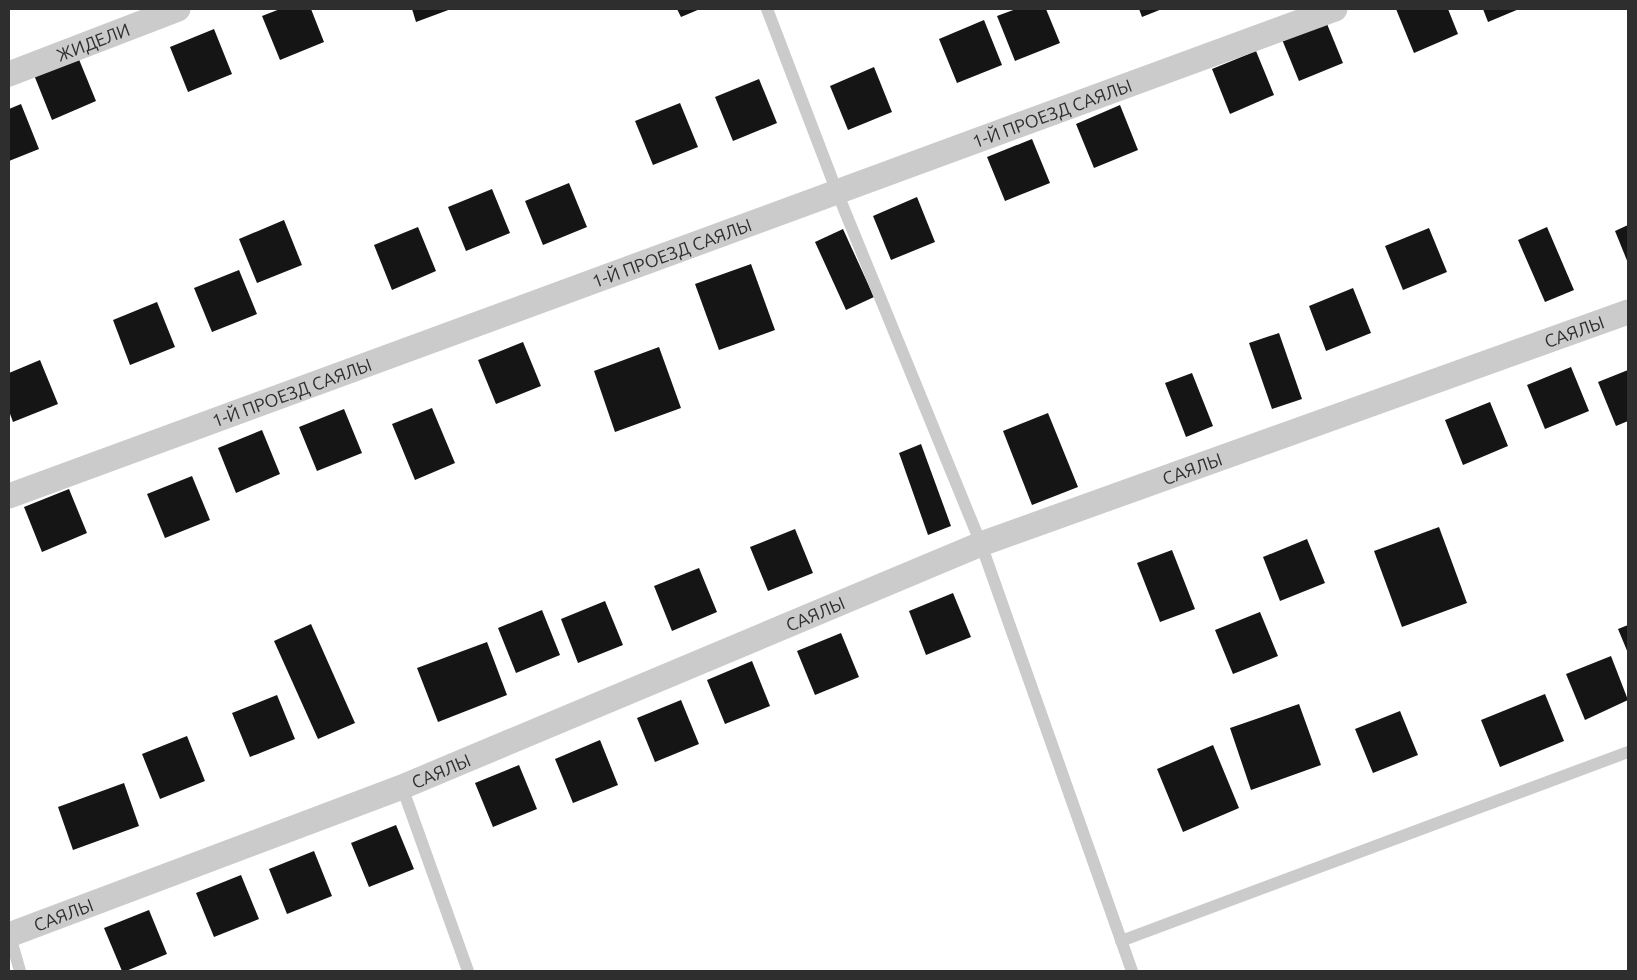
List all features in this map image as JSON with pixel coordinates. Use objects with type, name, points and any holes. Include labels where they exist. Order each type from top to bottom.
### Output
[{"type":"street","name":"ЖИДЕЛИ","points":[[9,74],[178,9]]},
{"type":"street","name":"1-Й ПРОЕЗД САЯЛЫ","points":[[9,496],[1335,9]]},
{"type":"street","name":"САЯЛЫ","points":[[9,934],[402,787],[980,544],[1628,312]]},
{"type":"lane","points":[[768,9],[837,192],[980,544],[1132,971]]},
{"type":"lane","points":[[1121,941],[1628,752]]},
{"type":"lane","points":[[402,787],[468,971]]},
{"type":"lane","points":[[9,934],[20,971]]},
{"type":"building","points":[[280,9],[311,9],[324,42],[280,60],[262,16]]},
{"type":"building","points":[[412,9],[451,9],[416,22]]},
{"type":"building","points":[[677,9],[700,9],[681,17]]},
{"type":"building","points":[[1016,9],[1046,9],[1060,43],[1015,61],[997,16]]},
{"type":"building","points":[[1139,9],[1162,9],[1142,17]]},
{"type":"building","points":[[1396,9],[1448,9],[1458,34],[1414,53]]},
{"type":"building","points":[[1483,9],[1519,9],[1488,22]]},
{"type":"building","points":[[1325,19],[1343,63],[1299,81],[1281,37]]},
{"type":"building","points":[[984,20],[1002,65],[957,83],[939,39]]},
{"type":"building","points":[[214,29],[232,74],[188,92],[170,47]]},
{"type":"building","points":[[1256,51],[1274,95],[1230,114],[1212,69]]},
{"type":"building","points":[[78,57],[96,101],[52,120],[34,75]]},
{"type":"building","points":[[874,67],[892,112],[848,130],[830,86]]},
{"type":"building","points":[[759,79],[777,123],[733,141],[715,97]]},
{"type":"building","points":[[680,103],[698,147],[653,165],[635,121]]},
{"type":"building","points":[[21,104],[39,149],[9,161],[9,109]]},
{"type":"building","points":[[1120,105],[1138,150],[1094,168],[1076,124]]},
{"type":"building","points":[[1032,139],[1050,183],[1005,201],[987,157]]},
{"type":"building","points":[[569,183],[587,227],[543,245],[525,201]]},
{"type":"building","points":[[492,189],[510,233],[466,251],[448,207]]},
{"type":"building","points":[[917,197],[935,242],[891,260],[873,216]]},
{"type":"building","points":[[284,220],[302,265],[257,283],[239,239]]},
{"type":"building","points":[[1628,225],[1628,263],[1615,231]]},
{"type":"building","points":[[418,227],[436,271],[392,290],[374,245]]},
{"type":"building","points":[[1547,227],[1574,290],[1545,302],[1518,240]]},
{"type":"building","points":[[1429,228],[1447,272],[1403,290],[1385,246]]},
{"type":"building","points":[[843,229],[874,297],[846,310],[815,242]]},
{"type":"building","points":[[751,264],[775,330],[719,350],[695,284]]},
{"type":"building","points":[[239,270],[257,314],[212,332],[194,288]]},
{"type":"building","points":[[1353,288],[1371,333],[1326,351],[1309,306]]},
{"type":"building","points":[[157,302],[175,347],[130,365],[113,320]]},
{"type":"building","points":[[1279,333],[1302,399],[1272,409],[1249,343]]},
{"type":"building","points":[[523,342],[541,386],[496,404],[478,360]]},
{"type":"building","points":[[659,347],[681,408],[615,432],[594,371]]},
{"type":"building","points":[[40,360],[58,404],[13,422],[9,411],[9,373]]},
{"type":"building","points":[[1571,367],[1589,411],[1545,429],[1527,385]]},
{"type":"building","points":[[1628,370],[1628,421],[1616,426],[1598,382]]},
{"type":"building","points":[[1192,373],[1213,426],[1186,437],[1165,383]]},
{"type":"building","points":[[1490,402],[1508,446],[1463,465],[1445,420]]},
{"type":"building","points":[[432,408],[455,463],[415,480],[392,424]]},
{"type":"building","points":[[344,409],[362,453],[317,471],[299,427]]},
{"type":"building","points":[[1048,413],[1078,487],[1032,505],[1003,431]]},
{"type":"building","points":[[262,430],[280,474],[236,493],[218,448]]},
{"type":"building","points":[[921,444],[951,526],[928,535],[899,453]]},
{"type":"building","points":[[192,476],[210,520],[165,538],[147,494]]},
{"type":"building","points":[[69,489],[87,533],[42,552],[24,507]]},
{"type":"building","points":[[1439,527],[1467,603],[1402,627],[1374,551]]},
{"type":"building","points":[[795,529],[813,573],[768,591],[750,547]]},
{"type":"building","points":[[1307,539],[1325,583],[1280,601],[1263,557]]},
{"type":"building","points":[[1172,550],[1195,609],[1160,622],[1137,563]]},
{"type":"building","points":[[699,568],[717,612],[672,631],[654,586]]},
{"type":"building","points":[[953,593],[971,637],[926,655],[909,611]]},
{"type":"building","points":[[605,601],[623,645],[578,663],[561,619]]},
{"type":"building","points":[[542,610],[560,655],[516,673],[498,628]]},
{"type":"building","points":[[1260,612],[1278,656],[1233,674],[1215,630]]},
{"type":"building","points":[[311,624],[355,723],[318,739],[274,641]]},
{"type":"building","points":[[1628,625],[1628,653],[1618,629]]},
{"type":"building","points":[[841,633],[859,677],[815,695],[797,651]]},
{"type":"building","points":[[487,642],[507,695],[438,722],[417,668]]},
{"type":"building","points":[[1611,656],[1628,700],[1585,720],[1566,674]]},
{"type":"building","points":[[752,661],[770,706],[725,724],[707,680]]},
{"type":"building","points":[[1545,694],[1564,741],[1500,767],[1481,720]]},
{"type":"building","points":[[277,695],[295,739],[250,757],[232,713]]},
{"type":"building","points":[[681,700],[699,744],[655,762],[637,718]]},
{"type":"building","points":[[1299,704],[1321,765],[1251,790],[1230,728]]},
{"type":"building","points":[[1400,711],[1418,755],[1373,773],[1355,729]]},
{"type":"building","points":[[187,736],[205,781],[160,799],[142,754]]},
{"type":"building","points":[[600,740],[618,785],[573,803],[555,759]]},
{"type":"building","points":[[1213,745],[1239,808],[1183,832],[1157,769]]},
{"type":"building","points":[[519,765],[537,809],[493,827],[475,783]]},
{"type":"building","points":[[124,783],[139,826],[73,850],[58,807]]},
{"type":"building","points":[[396,825],[414,869],[369,887],[351,843]]},
{"type":"building","points":[[314,851],[332,896],[287,914],[269,869]]},
{"type":"building","points":[[241,875],[259,919],[214,937],[196,893]]},
{"type":"building","points":[[149,910],[167,954],[122,971],[104,928]]}]
